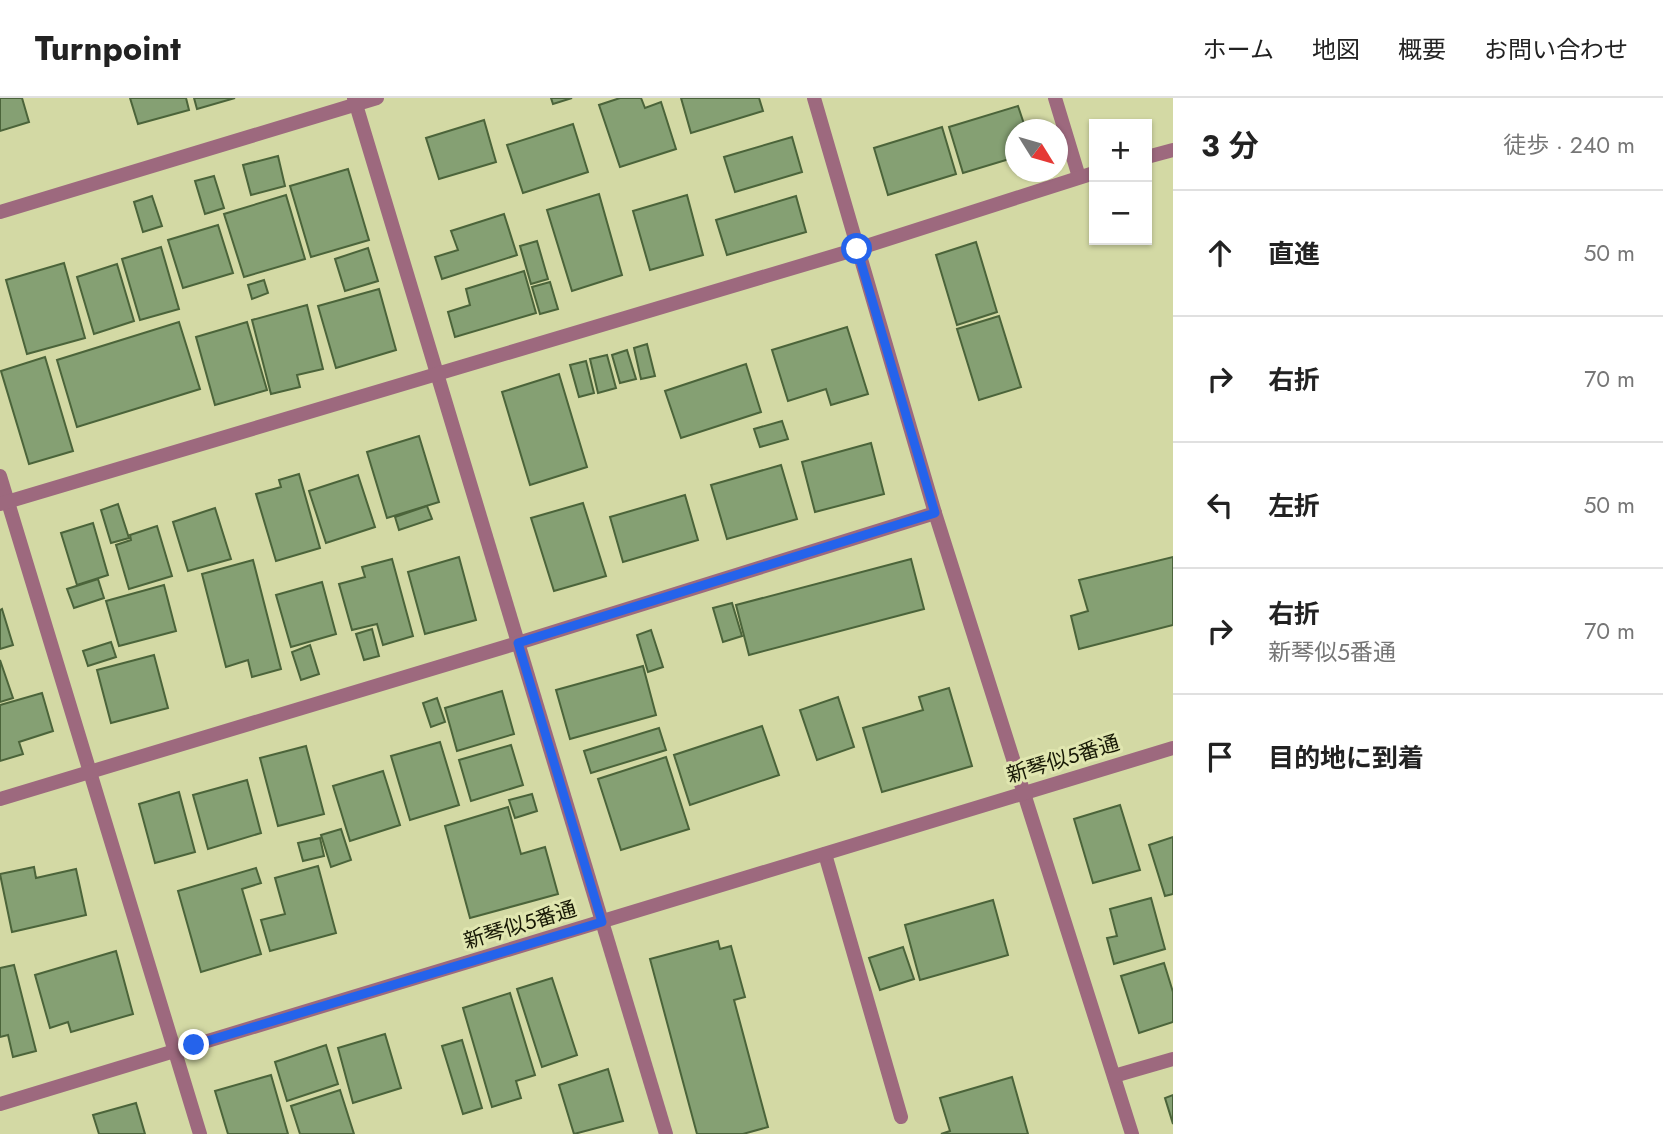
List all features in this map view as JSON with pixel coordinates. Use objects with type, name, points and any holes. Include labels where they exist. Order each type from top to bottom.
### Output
[{"type":"street","points":[[0,212],[355,101],[377,98]]},
{"type":"street","points":[[814,98],[935,513],[1132,1134]]},
{"type":"street","points":[[1055,98],[1079,177]]},
{"type":"street","points":[[355,101],[666,1134]]},
{"type":"street","points":[[1152,156],[1173,150]]},
{"type":"street","points":[[4,503],[436,372],[857,249],[1089,174]]},
{"type":"street","points":[[0,476],[4,503],[200,1134]]},
{"type":"street","points":[[0,799],[518,643],[935,513]]},
{"type":"street","name":"新琴似5番通","points":[[0,1104],[1173,747]]},
{"type":"street","points":[[825,854],[901,1117]]},
{"type":"street","points":[[1114,1076],[1173,1059]]},
{"type":"building","points":[[0,98],[22,98],[29,122],[0,131]]},
{"type":"building","points":[[130,98],[186,98],[189,110],[138,124]]},
{"type":"building","points":[[194,98],[235,98],[197,109]]},
{"type":"building","points":[[551,98],[572,98],[553,104]]},
{"type":"building","points":[[620,98],[641,98],[645,108],[661,102],[676,149],[620,167],[599,105]]},
{"type":"building","points":[[681,98],[759,98],[763,111],[691,133]]},
{"type":"building","points":[[1018,106],[1022,119],[1005,119],[1005,160],[963,173],[949,127]]},
{"type":"building","points":[[484,120],[496,162],[439,179],[426,138]]},
{"type":"building","points":[[573,124],[588,172],[523,193],[507,145]]},
{"type":"building","points":[[942,127],[956,174],[888,195],[874,148]]},
{"type":"building","points":[[792,137],[802,172],[735,192],[724,157]]},
{"type":"building","points":[[278,156],[285,186],[251,195],[243,165]]},
{"type":"building","points":[[348,169],[369,240],[311,257],[290,186]]},
{"type":"building","points":[[214,176],[224,208],[205,214],[195,181]]},
{"type":"building","points":[[599,194],[622,275],[572,291],[547,210]]},
{"type":"building","points":[[286,195],[305,259],[244,277],[224,214]]},
{"type":"building","points":[[687,195],[703,255],[650,270],[633,211]]},
{"type":"building","points":[[152,196],[162,226],[143,232],[134,202]]},
{"type":"building","points":[[796,196],[806,232],[727,255],[716,220]]},
{"type":"building","points":[[504,214],[517,255],[442,279],[435,257],[458,250],[451,231]]},
{"type":"building","points":[[218,225],[233,273],[183,288],[168,240]]},
{"type":"building","points":[[537,241],[548,279],[531,284],[520,246]]},
{"type":"building","points":[[976,242],[997,312],[957,325],[936,255]]},
{"type":"building","points":[[161,247],[179,309],[140,320],[122,259]]},
{"type":"building","points":[[368,248],[378,281],[345,291],[335,259]]},
{"type":"building","points":[[64,263],[85,338],[27,354],[6,280]]},
{"type":"building","points":[[117,264],[134,321],[94,334],[77,277]]},
{"type":"building","points":[[524,271],[536,313],[455,337],[448,312],[470,305],[466,289]]},
{"type":"building","points":[[264,280],[268,293],[252,299],[248,285]]},
{"type":"building","points":[[550,282],[558,309],[540,314],[532,287]]},
{"type":"building","points":[[379,289],[396,350],[336,368],[318,306]]},
{"type":"building","points":[[307,305],[323,369],[297,375],[300,387],[271,394],[252,320]]},
{"type":"building","points":[[999,316],[1021,387],[979,400],[957,329]]},
{"type":"building","points":[[179,322],[200,389],[77,427],[57,360]]},
{"type":"building","points":[[247,322],[267,390],[215,405],[196,337]]},
{"type":"building","points":[[847,327],[868,394],[831,405],[826,389],[788,401],[772,350]]},
{"type":"building","points":[[647,344],[655,376],[641,379],[634,348]]},
{"type":"building","points":[[627,350],[636,379],[620,383],[612,355]]},
{"type":"building","points":[[607,355],[616,388],[598,393],[590,359]]},
{"type":"building","points":[[45,357],[73,451],[29,464],[1,371]]},
{"type":"building","points":[[586,361],[594,393],[579,397],[570,365]]},
{"type":"building","points":[[746,364],[761,412],[681,438],[665,391]]},
{"type":"building","points":[[559,374],[587,467],[530,485],[502,392]]},
{"type":"building","points":[[782,421],[788,439],[760,447],[754,429]]},
{"type":"building","points":[[419,436],[439,502],[387,518],[367,452]]},
{"type":"building","points":[[871,443],[884,494],[815,512],[802,462]]},
{"type":"building","points":[[781,465],[797,519],[727,539],[711,485]]},
{"type":"building","points":[[299,474],[320,548],[276,561],[256,494],[281,487],[279,480]]},
{"type":"building","points":[[358,475],[375,527],[326,543],[309,491]]},
{"type":"building","points":[[685,495],[698,540],[623,562],[610,517]]},
{"type":"building","points":[[583,503],[606,576],[554,591],[531,518]]},
{"type":"building","points":[[118,504],[129,538],[111,543],[101,510]]},
{"type":"building","points":[[427,506],[432,519],[399,530],[395,517]]},
{"type":"building","points":[[215,508],[231,559],[188,571],[173,522]]},
{"type":"building","points":[[93,523],[108,575],[77,585],[61,533]]},
{"type":"building","points":[[157,526],[172,576],[129,589],[116,545],[131,540],[130,535]]},
{"type":"building","points":[[459,557],[476,620],[425,634],[408,572]]},
{"type":"building","points":[[1173,557],[1173,625],[1079,649],[1071,616],[1088,611],[1079,580]]},
{"type":"building","points":[[392,559],[413,636],[383,645],[377,624],[352,630],[339,584],[365,577],[362,567]]},
{"type":"building","points":[[911,559],[924,609],[749,655],[736,605]]},
{"type":"building","points":[[253,560],[281,669],[252,677],[248,660],[226,667],[202,574]]},
{"type":"building","points":[[98,579],[104,598],[74,608],[67,589]]},
{"type":"building","points":[[322,582],[336,634],[291,647],[276,595]]},
{"type":"building","points":[[164,585],[176,631],[119,646],[106,601]]},
{"type":"building","points":[[732,603],[742,636],[723,642],[713,608]]},
{"type":"building","points":[[2,609],[13,645],[0,649],[0,610]]},
{"type":"building","points":[[372,629],[379,656],[364,660],[356,634]]},
{"type":"building","points":[[651,630],[663,667],[648,672],[637,635]]},
{"type":"building","points":[[111,642],[116,657],[88,666],[83,651]]},
{"type":"building","points":[[310,645],[319,674],[301,680],[292,652]]},
{"type":"building","points":[[154,655],[168,708],[111,723],[97,670]]},
{"type":"building","points":[[0,660],[13,698],[0,702]]},
{"type":"building","points":[[643,666],[656,715],[570,739],[556,690]]},
{"type":"building","points":[[949,688],[972,766],[882,792],[863,728],[923,710],[919,697]]},
{"type":"building","points":[[502,691],[514,734],[457,751],[445,708]]},
{"type":"building","points":[[42,693],[53,731],[19,742],[23,754],[0,761],[0,705]]},
{"type":"building","points":[[838,697],[854,747],[817,760],[800,710]]},
{"type":"building","points":[[437,698],[445,722],[431,727],[423,703]]},
{"type":"building","points":[[762,726],[779,775],[690,805],[674,755]]},
{"type":"building","points":[[659,728],[666,750],[591,773],[584,751]]},
{"type":"building","points":[[440,742],[459,805],[410,820],[391,756]]},
{"type":"building","points":[[511,745],[523,785],[471,801],[459,760]]},
{"type":"building","points":[[306,746],[324,814],[278,826],[260,758]]},
{"type":"building","points":[[666,757],[689,829],[621,850],[598,779]]},
{"type":"building","points":[[383,771],[400,825],[350,841],[333,786]]},
{"type":"building","points":[[247,780],[261,833],[208,849],[193,795]]},
{"type":"building","points":[[179,792],[195,852],[155,863],[139,804]]},
{"type":"building","points":[[532,794],[537,811],[515,818],[509,800]]},
{"type":"building","points":[[1120,805],[1140,870],[1093,883],[1074,819]]},
{"type":"building","points":[[508,807],[521,854],[545,847],[558,894],[470,918],[445,826]]},
{"type":"building","points":[[341,829],[351,860],[331,867],[321,835]]},
{"type":"building","points":[[1173,837],[1173,894],[1165,896],[1149,845]]},
{"type":"building","points":[[320,838],[324,856],[303,861],[298,843]]},
{"type":"building","points":[[318,866],[336,933],[270,951],[261,920],[285,914],[275,878]]},
{"type":"building","points":[[34,867],[36,878],[76,869],[86,915],[12,932],[0,874]]},
{"type":"building","points":[[256,868],[261,883],[242,889],[261,954],[201,972],[178,891]]},
{"type":"building","points":[[1151,898],[1165,949],[1114,964],[1107,938],[1117,936],[1110,909]]},
{"type":"building","points":[[993,900],[1008,955],[920,980],[905,925]]},
{"type":"building","points":[[718,941],[720,949],[731,946],[745,997],[734,1000],[768,1127],[743,1134],[697,1134],[650,959]]},
{"type":"building","points":[[903,947],[914,979],[880,990],[869,958]]},
{"type":"building","points":[[116,951],[133,1014],[71,1032],[68,1022],[50,1028],[35,975]]},
{"type":"building","points":[[1164,963],[1173,992],[1173,1022],[1139,1033],[1121,976]]},
{"type":"building","points":[[14,965],[36,1051],[13,1057],[8,1035],[0,1037],[0,968]]},
{"type":"building","points":[[552,978],[577,1055],[542,1067],[517,989]]},
{"type":"building","points":[[510,993],[535,1075],[516,1081],[521,1098],[492,1107],[463,1008]]},
{"type":"building","points":[[385,1034],[401,1088],[353,1103],[338,1048]]},
{"type":"building","points":[[462,1040],[482,1108],[463,1114],[442,1046]]},
{"type":"building","points":[[326,1045],[338,1084],[287,1101],[275,1062]]},
{"type":"building","points":[[608,1069],[623,1121],[574,1134],[559,1085]]},
{"type":"building","points":[[271,1075],[288,1134],[228,1134],[215,1091]]},
{"type":"building","points":[[1012,1077],[1028,1134],[941,1134],[950,1131],[940,1098]]},
{"type":"building","points":[[340,1090],[354,1134],[300,1134],[291,1106]]},
{"type":"building","points":[[1173,1095],[1173,1124],[1165,1098]]},
{"type":"building","points":[[136,1103],[145,1134],[99,1134],[93,1115]]},
{"type":"route","points":[[194,1045],[602,922],[518,643],[935,513],[857,249]]}]
